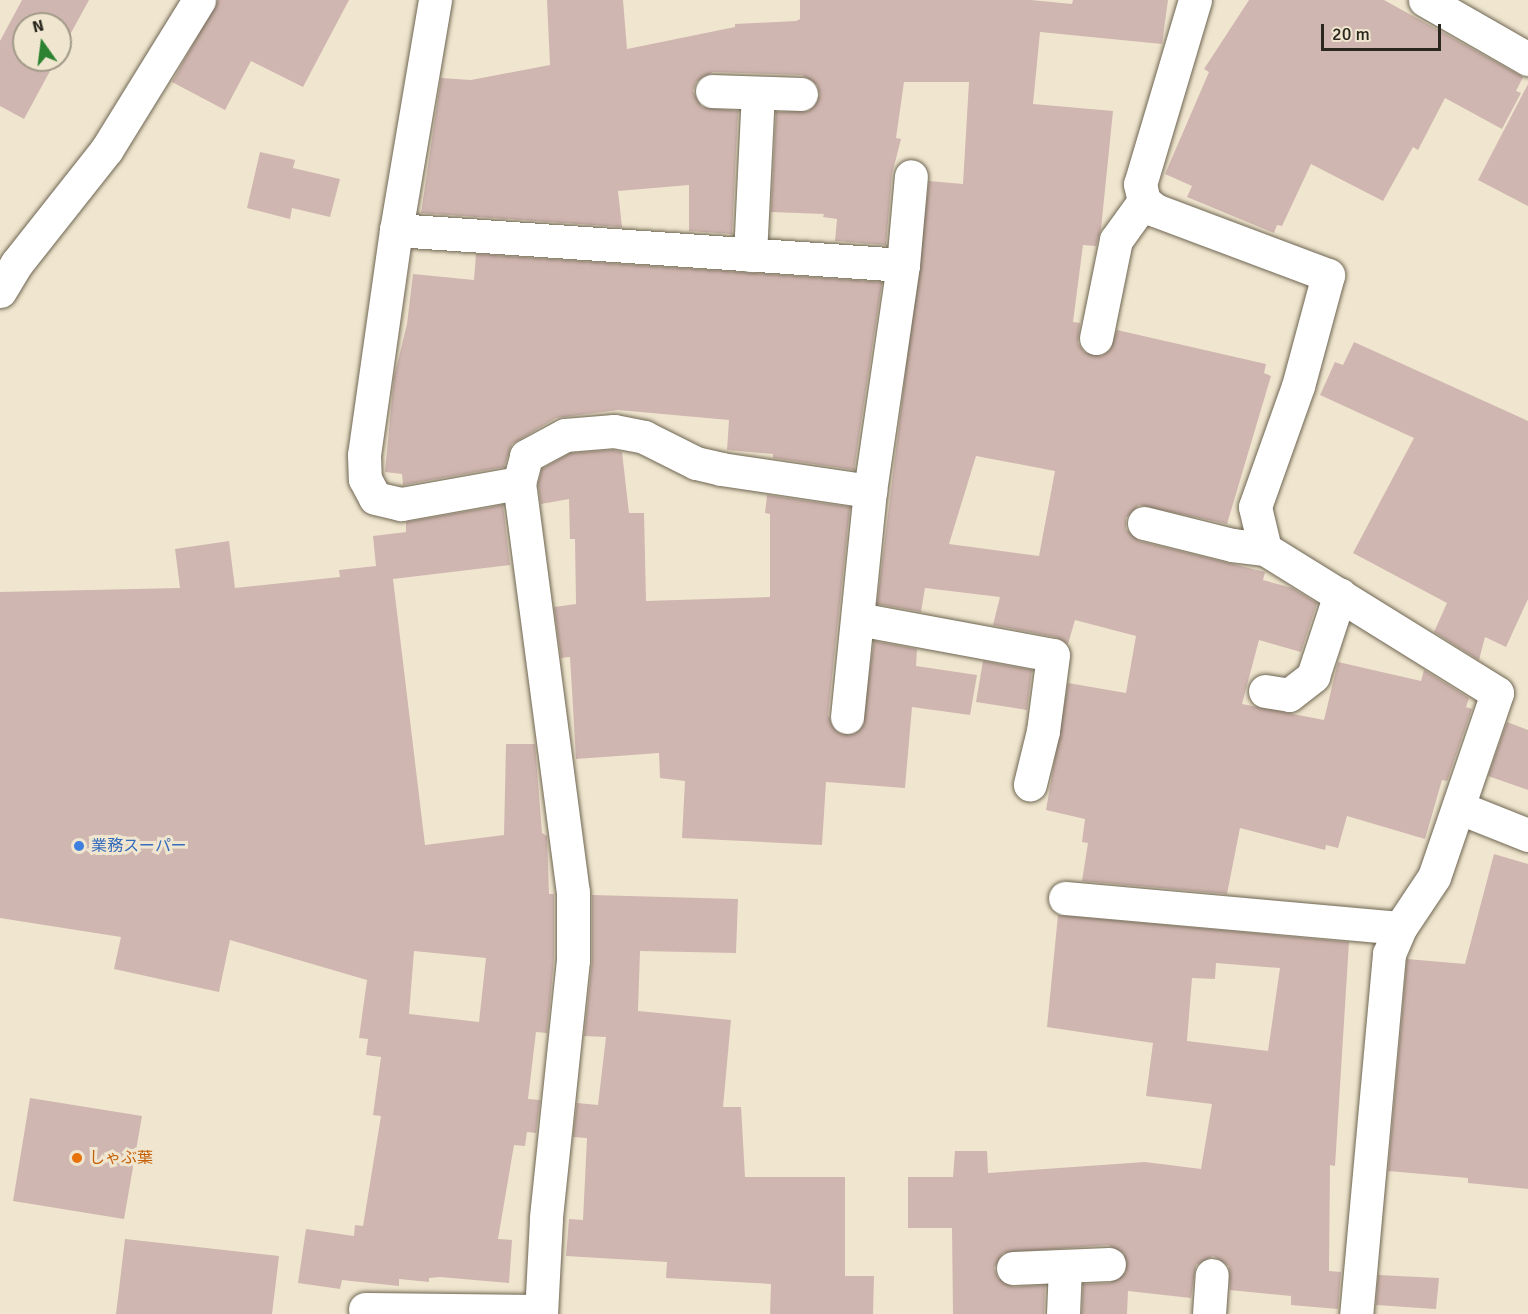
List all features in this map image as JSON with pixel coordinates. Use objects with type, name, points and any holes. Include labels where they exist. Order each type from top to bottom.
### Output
[{"type":"street","points":[[0,291],[17,263],[107,149],[199,0]]},
{"type":"street","points":[[435,0],[396,230],[364,455],[365,479],[375,498],[401,504],[519,483]]},
{"type":"street","points":[[1196,0],[1140,184],[1144,201],[1155,210],[1328,275],[1298,386],[1255,507],[1265,549]]},
{"type":"street","points":[[1425,0],[1528,59]]},
{"type":"street","points":[[712,91],[801,94]]},
{"type":"street","points":[[750,255],[758,93]]},
{"type":"street","points":[[847,717],[870,491],[903,265],[911,176]]},
{"type":"street","points":[[1096,338],[1116,240],[1144,201]]},
{"type":"street","points":[[396,230],[903,265]]},
{"type":"street","points":[[366,1309],[541,1313],[546,1219],[573,960],[573,892],[519,483],[526,456],[565,435],[614,431],[644,437],[696,463],[721,469],[870,491]]},
{"type":"street","points":[[1144,523],[1232,545],[1265,549],[1497,693],[1460,808],[1434,877],[1400,928],[1389,954],[1356,1314]]},
{"type":"street","points":[[1265,691],[1289,695],[1313,676],[1340,594]]},
{"type":"street","points":[[858,619],[1053,655],[1043,731],[1030,784]]},
{"type":"street","points":[[1460,808],[1528,835]]},
{"type":"street","points":[[1065,898],[1400,928]]},
{"type":"street","points":[[1013,1268],[1109,1264]]},
{"type":"street","points":[[1063,1314],[1065,1266]]},
{"type":"street","points":[[1209,1314],[1212,1275]]},
{"type":"building","points":[[22,0],[89,0],[72,31],[72,12],[16,12]]},
{"type":"building","points":[[218,0],[349,0],[303,87],[251,61],[225,110],[172,82]]},
{"type":"building","points":[[547,0],[623,0],[627,49],[735,27],[735,24],[796,21],[800,19],[800,0],[1031,0],[1072,4],[1073,0],[1168,0],[1162,44],[1040,32],[1033,104],[1113,111],[1101,229],[1096,246],[1083,245],[1073,322],[1080,323],[1078,343],[1084,352],[1102,356],[1110,350],[1117,330],[1266,364],[1264,373],[1271,376],[1227,524],[1139,505],[1126,518],[1126,529],[1139,541],[1265,572],[1263,580],[1292,588],[1317,603],[1301,652],[1259,640],[1242,704],[1324,720],[1338,662],[1421,681],[1424,670],[1469,698],[1466,707],[1472,709],[1447,781],[1442,780],[1425,839],[1347,816],[1338,848],[1326,845],[1325,850],[1240,828],[1227,894],[1082,881],[1088,843],[1082,842],[1085,819],[1046,810],[1068,683],[1126,693],[1136,636],[1075,620],[1068,644],[1056,637],[993,625],[1000,597],[925,588],[921,612],[877,604],[929,181],[963,184],[969,82],[904,82],[896,138],[901,139],[892,174],[886,245],[835,241],[837,219],[823,217],[824,214],[771,212],[776,112],[809,111],[820,95],[817,85],[802,75],[713,72],[696,82],[693,91],[702,107],[738,111],[732,234],[689,231],[689,185],[618,191],[622,227],[421,213],[441,78],[471,80],[550,65]],"holes":[[[976,456],[1055,471],[1039,556],[949,544]]]},
{"type":"building","points":[[1249,0],[1384,0],[1523,77],[1516,91],[1521,93],[1502,129],[1445,98],[1418,150],[1413,147],[1383,201],[1311,164],[1282,226],[1277,225],[1274,233],[1187,197],[1192,186],[1165,174],[1209,72],[1204,69]]},
{"type":"building","points":[[12,19],[12,72],[49,72],[24,119],[0,106],[0,41]]},
{"type":"building","points":[[1528,84],[1528,206],[1478,180]]},
{"type":"building","points":[[260,152],[295,160],[293,168],[340,179],[330,217],[292,208],[290,219],[247,208]]},
{"type":"building","points":[[476,254],[882,282],[854,470],[773,458],[773,454],[727,450],[729,420],[618,410],[556,418],[512,444],[504,467],[403,485],[402,474],[385,472],[394,377],[407,324],[413,274],[474,280]]},
{"type":"building","points":[[1354,342],[1528,421],[1528,599],[1506,647],[1485,637],[1479,660],[1434,632],[1447,603],[1353,553],[1414,438],[1320,395],[1335,362],[1343,365]]},
{"type":"building","points":[[613,450],[622,452],[629,513],[644,513],[646,601],[770,597],[770,514],[765,513],[767,495],[850,507],[828,715],[837,732],[854,734],[862,727],[874,641],[917,649],[916,666],[977,675],[970,715],[912,707],[905,788],[826,782],[822,845],[682,838],[685,781],[660,778],[659,753],[576,759],[570,657],[561,658],[554,607],[576,604],[575,539],[570,539],[569,499],[541,504],[538,484],[542,469],[570,453]]},
{"type":"building","points":[[503,505],[510,565],[393,579],[425,845],[504,835],[506,744],[535,744],[542,833],[547,836],[549,894],[554,894],[554,959],[547,1033],[536,1032],[528,1099],[540,1100],[536,1133],[527,1132],[525,1146],[514,1145],[498,1239],[512,1240],[509,1283],[440,1277],[429,1278],[429,1282],[399,1279],[399,1286],[342,1280],[340,1289],[298,1283],[306,1229],[354,1236],[355,1225],[363,1226],[381,1116],[373,1115],[381,1057],[366,1055],[368,1039],[359,1038],[367,980],[230,940],[219,992],[114,969],[121,937],[0,918],[0,592],[180,588],[175,549],[229,541],[235,588],[340,577],[339,570],[376,566],[373,536],[406,532],[406,522]],"holes":[[[414,951],[486,958],[479,1022],[409,1014]]]},
{"type":"building","points":[[983,661],[1032,670],[1027,710],[976,702]]},
{"type":"building","points":[[1507,722],[1528,730],[1528,790],[1488,776]]},
{"type":"building","points":[[1494,854],[1528,864],[1528,1189],[1468,1183],[1468,1178],[1388,1171],[1407,959],[1465,964]]},
{"type":"building","points":[[592,895],[738,899],[736,953],[640,951],[638,1011],[731,1020],[723,1107],[741,1107],[745,1177],[845,1177],[845,1276],[874,1276],[873,1314],[770,1314],[771,1284],[666,1278],[667,1262],[566,1256],[569,1219],[583,1220],[587,1138],[573,1137],[577,1103],[598,1105],[606,1037],[584,1036],[592,962]]},
{"type":"building","points":[[1058,915],[1349,942],[1335,1166],[1330,1165],[1329,1271],[1341,1272],[1338,1309],[1291,1305],[1291,1296],[1230,1290],[1229,1266],[1213,1256],[1196,1265],[1191,1298],[1128,1291],[1127,1314],[1082,1314],[1083,1284],[1110,1283],[1126,1272],[1124,1254],[1108,1245],[1003,1253],[994,1268],[998,1278],[1013,1287],[1045,1285],[1044,1314],[953,1314],[952,1228],[908,1228],[908,1177],[953,1177],[955,1151],[987,1151],[988,1173],[1145,1162],[1201,1169],[1212,1104],[1146,1096],[1153,1043],[1047,1027]],"holes":[[[1216,963],[1280,968],[1268,1051],[1187,1041],[1192,978],[1215,979]]]},
{"type":"building","name":"しゃぶ葉","points":[[30,1098],[142,1116],[124,1219],[13,1201]]},
{"type":"building","points":[[125,1239],[279,1256],[272,1314],[116,1314]]},
{"type":"building","points":[[1378,1275],[1439,1278],[1436,1309],[1376,1305]]},
{"type":"place","name":"業務スーパー","points":[[79,846]]},
{"type":"place","name":"しゃぶ葉","points":[[77,1158]]}]
